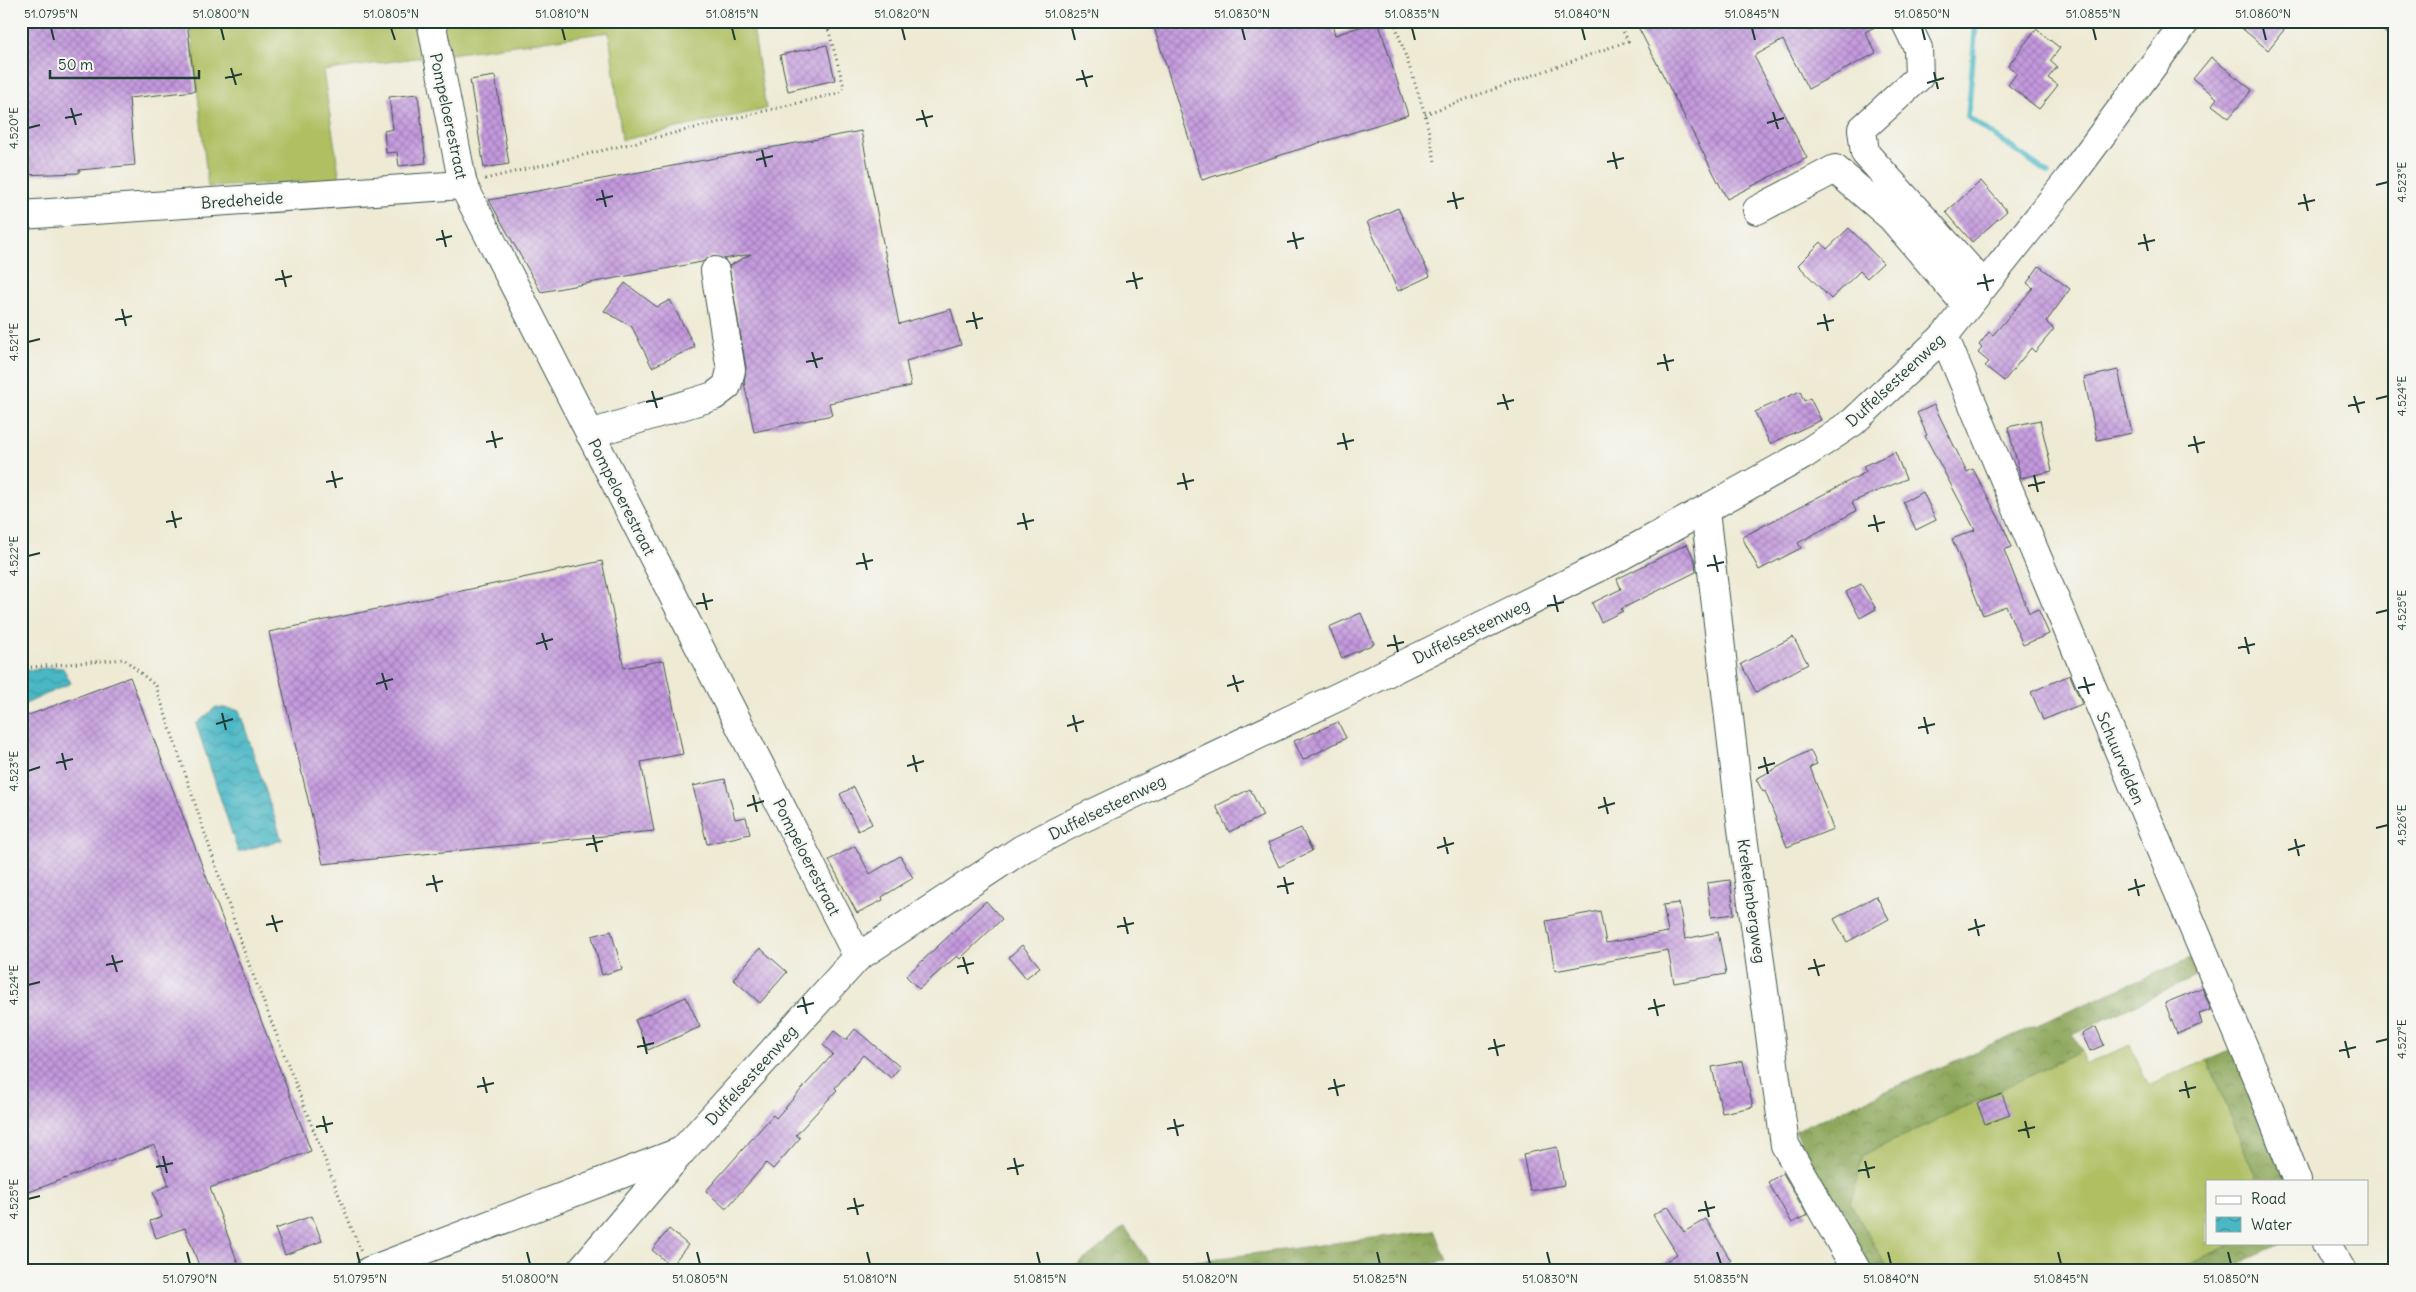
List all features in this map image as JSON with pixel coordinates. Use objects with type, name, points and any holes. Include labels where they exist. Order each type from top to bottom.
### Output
[{"type":"street","name":"Pompeloerestraat","points":[[431,21],[463,185],[858,957]]},
{"type":"street","points":[[1905,21],[1918,48],[1918,78],[1862,129],[1865,153],[1984,285]]},
{"type":"street","name":"Duffelsesteenweg","points":[[580,1271],[682,1151],[858,957],[1022,849],[1081,819],[1351,691],[1601,566],[1705,512],[1802,456],[1853,422],[1944,336],[2069,179],[2186,21]]},
{"type":"street","points":[[1757,210],[1835,169],[1891,217],[1967,306]]},
{"type":"street","name":"Bredeheide","points":[[21,215],[463,185]]},
{"type":"street","points":[[590,434],[714,396],[727,386],[732,370],[715,271]]},
{"type":"street","name":"Schuurvelden","points":[[1944,336],[2261,1088],[2296,1180]]},
{"type":"street","name":"Krekelenbergweg","points":[[1705,512],[1742,829],[1785,1145],[1857,1271]]},
{"type":"street","name":"Duffelsesteenweg","points":[[367,1266],[682,1151]]},
{"type":"street","points":[[2327,1244],[2342,1271]]},
{"type":"path","points":[[463,185],[839,92],[844,87],[826,21]]},
{"type":"path","points":[[1394,21],[1425,114],[1435,161]]},
{"type":"path","points":[[1425,114],[1628,41],[1618,21]]},
{"type":"path","points":[[21,668],[124,659],[156,686],[245,954],[367,1266]]},
{"type":"green space","points":[[190,21],[416,21],[422,57],[323,71],[340,180],[208,187]]},
{"type":"green space","points":[[438,21],[752,21],[766,109],[622,140],[609,32],[443,55]]},
{"type":"green space","points":[[2195,956],[2202,974],[2073,1034],[2082,1051],[1863,1155],[1850,1203],[1889,1271],[1871,1271],[1795,1131]]},
{"type":"green space","points":[[2130,1045],[2148,1085],[2208,1060],[2257,1180],[2206,1180],[2206,1244],[2235,1244],[2175,1271],[1889,1271],[1850,1203],[1863,1155],[2082,1051],[2085,1065]]},
{"type":"green space","points":[[2236,1048],[2289,1180],[2257,1180],[2208,1060]]},
{"type":"green space","points":[[1125,1227],[1152,1267],[1434,1230],[1446,1261],[1387,1271],[1070,1271]]},
{"type":"green space","points":[[2235,1244],[2280,1244],[2220,1271],[2175,1271]]},
{"type":"water","points":[[53,667],[63,668],[71,683],[21,706],[21,671]]},
{"type":"water","points":[[216,707],[239,710],[282,840],[238,852],[196,724]]},
{"type":"building","points":[[21,21],[187,21],[195,91],[129,98],[135,165],[79,170],[79,173],[21,175]]},
{"type":"building","points":[[1152,21],[1331,21],[1335,35],[1378,21],[1408,115],[1202,180]]},
{"type":"building","points":[[1635,21],[1886,21],[1865,32],[1876,53],[1808,89],[1783,40],[1754,56],[1807,158],[1727,199]]},
{"type":"building","points":[[2233,21],[2291,21],[2268,50]]},
{"type":"building","points":[[2036,29],[2060,48],[2050,61],[2057,67],[2048,78],[2058,85],[2039,109],[2008,85],[2017,73],[2008,66]]},
{"type":"building","points":[[827,45],[835,80],[788,91],[780,55]]},
{"type":"building","points":[[2211,57],[2252,90],[2229,118],[2212,105],[2217,98],[2193,79]]},
{"type":"building","points":[[495,76],[509,164],[484,168],[470,80]]},
{"type":"building","points":[[418,94],[426,163],[399,166],[397,152],[386,153],[384,131],[393,129],[389,97]]},
{"type":"building","points":[[861,131],[899,324],[951,309],[961,345],[906,361],[911,386],[829,403],[832,415],[754,432],[744,382],[746,368],[729,266],[751,254],[724,259],[712,256],[702,262],[541,292],[489,200]]},
{"type":"building","points":[[1981,181],[2007,211],[1972,242],[1946,212]]},
{"type":"building","points":[[1398,208],[1430,276],[1398,291],[1367,222]]},
{"type":"building","points":[[1849,228],[1883,263],[1867,278],[1860,271],[1831,299],[1798,265],[1821,242],[1827,249]]},
{"type":"building","points":[[2039,266],[2070,289],[2046,322],[2054,329],[2035,352],[2031,348],[2004,381],[1985,366],[1989,362],[1978,353],[1982,348],[1979,345],[1989,332],[1993,335],[2033,288],[2027,283]]},
{"type":"building","points":[[625,283],[657,307],[670,300],[695,347],[652,367],[632,327],[604,311]]},
{"type":"building","points":[[2118,370],[2132,433],[2097,440],[2084,378]]},
{"type":"building","points":[[1800,391],[1804,401],[1810,398],[1821,420],[1770,444],[1755,412]]},
{"type":"building","points":[[1934,405],[1967,472],[1973,469],[2003,526],[2012,547],[2004,550],[2029,613],[2038,609],[2049,634],[2023,645],[2006,606],[1983,615],[1952,539],[1975,530],[1925,436],[1927,435],[1917,413]]},
{"type":"building","points":[[2040,420],[2052,471],[2021,478],[2008,427]]},
{"type":"building","points":[[1895,452],[1906,479],[1852,502],[1856,511],[1798,543],[1801,548],[1759,570],[1742,537],[1866,472],[1863,466]]},
{"type":"building","points":[[1923,492],[1936,520],[1916,530],[1903,502]]},
{"type":"building","points":[[1687,544],[1695,561],[1696,572],[1621,609],[1623,611],[1601,622],[1592,603],[1621,589],[1617,579]]},
{"type":"building","points":[[602,561],[624,668],[664,660],[683,754],[641,762],[654,831],[323,864],[269,632]]},
{"type":"building","points":[[1861,584],[1876,609],[1860,618],[1846,592]]},
{"type":"building","points":[[1361,613],[1374,644],[1342,658],[1329,627]]},
{"type":"building","points":[[1793,637],[1808,664],[1756,692],[1741,664]]},
{"type":"building","points":[[2070,675],[2082,704],[2043,720],[2031,692]]},
{"type":"building","points":[[130,677],[311,1151],[210,1188],[241,1271],[201,1271],[185,1228],[156,1238],[150,1221],[162,1217],[153,1192],[169,1185],[154,1145],[21,1195],[21,718]]},
{"type":"building","points":[[1338,722],[1346,738],[1303,760],[1294,741]]},
{"type":"building","points":[[1810,750],[1817,764],[1810,767],[1833,829],[1787,847],[1765,791],[1763,792],[1756,779]]},
{"type":"building","points":[[725,779],[735,819],[746,817],[750,834],[707,844],[693,786]]},
{"type":"building","points":[[854,787],[872,824],[858,831],[840,794]]},
{"type":"building","points":[[1250,789],[1263,816],[1229,832],[1216,806]]},
{"type":"building","points":[[1301,828],[1312,851],[1279,867],[1268,843]]},
{"type":"building","points":[[855,846],[870,874],[900,856],[913,878],[882,897],[883,900],[857,913],[829,860]]},
{"type":"building","points":[[1730,880],[1734,914],[1711,917],[1707,883]]},
{"type":"building","points":[[1876,896],[1889,919],[1847,942],[1834,919]]},
{"type":"building","points":[[986,901],[1002,919],[960,959],[957,956],[919,989],[906,976]]},
{"type":"building","points":[[1679,903],[1685,939],[1718,932],[1726,974],[1674,983],[1668,950],[1555,971],[1546,921],[1600,911],[1606,943],[1668,932],[1663,905]]},
{"type":"building","points":[[611,931],[622,969],[602,975],[592,936]]},
{"type":"building","points":[[1022,945],[1040,967],[1026,978],[1009,957]]},
{"type":"building","points":[[760,948],[787,972],[760,1003],[733,979]]},
{"type":"building","points":[[2202,988],[2211,1010],[2199,1014],[2202,1024],[2177,1034],[2165,1003]]},
{"type":"building","points":[[686,997],[700,1027],[648,1050],[635,1020]]},
{"type":"building","points":[[2096,1027],[2104,1045],[2090,1051],[2082,1034]]},
{"type":"building","points":[[855,1029],[900,1067],[891,1078],[863,1055],[835,1088],[837,1090],[796,1135],[800,1138],[773,1169],[766,1163],[726,1209],[706,1191],[773,1115],[776,1118],[833,1054],[823,1045],[834,1031],[846,1040]]},
{"type":"building","points":[[1743,1061],[1753,1107],[1722,1113],[1712,1067]]},
{"type":"building","points":[[2002,1094],[2010,1115],[1985,1124],[1977,1103]]},
{"type":"building","points":[[1557,1147],[1564,1185],[1530,1191],[1523,1154]]},
{"type":"building","points":[[1783,1173],[1807,1215],[1792,1223],[1768,1182]]},
{"type":"building","points":[[1668,1206],[1684,1232],[1706,1219],[1731,1261],[1714,1271],[1651,1271],[1677,1254],[1653,1215]]},
{"type":"building","points":[[312,1216],[322,1241],[285,1255],[275,1229]]},
{"type":"building","points":[[669,1229],[688,1245],[671,1266],[652,1250]]},
{"type":"waterway","points":[[1976,21],[1968,117],[2048,173]]}]
